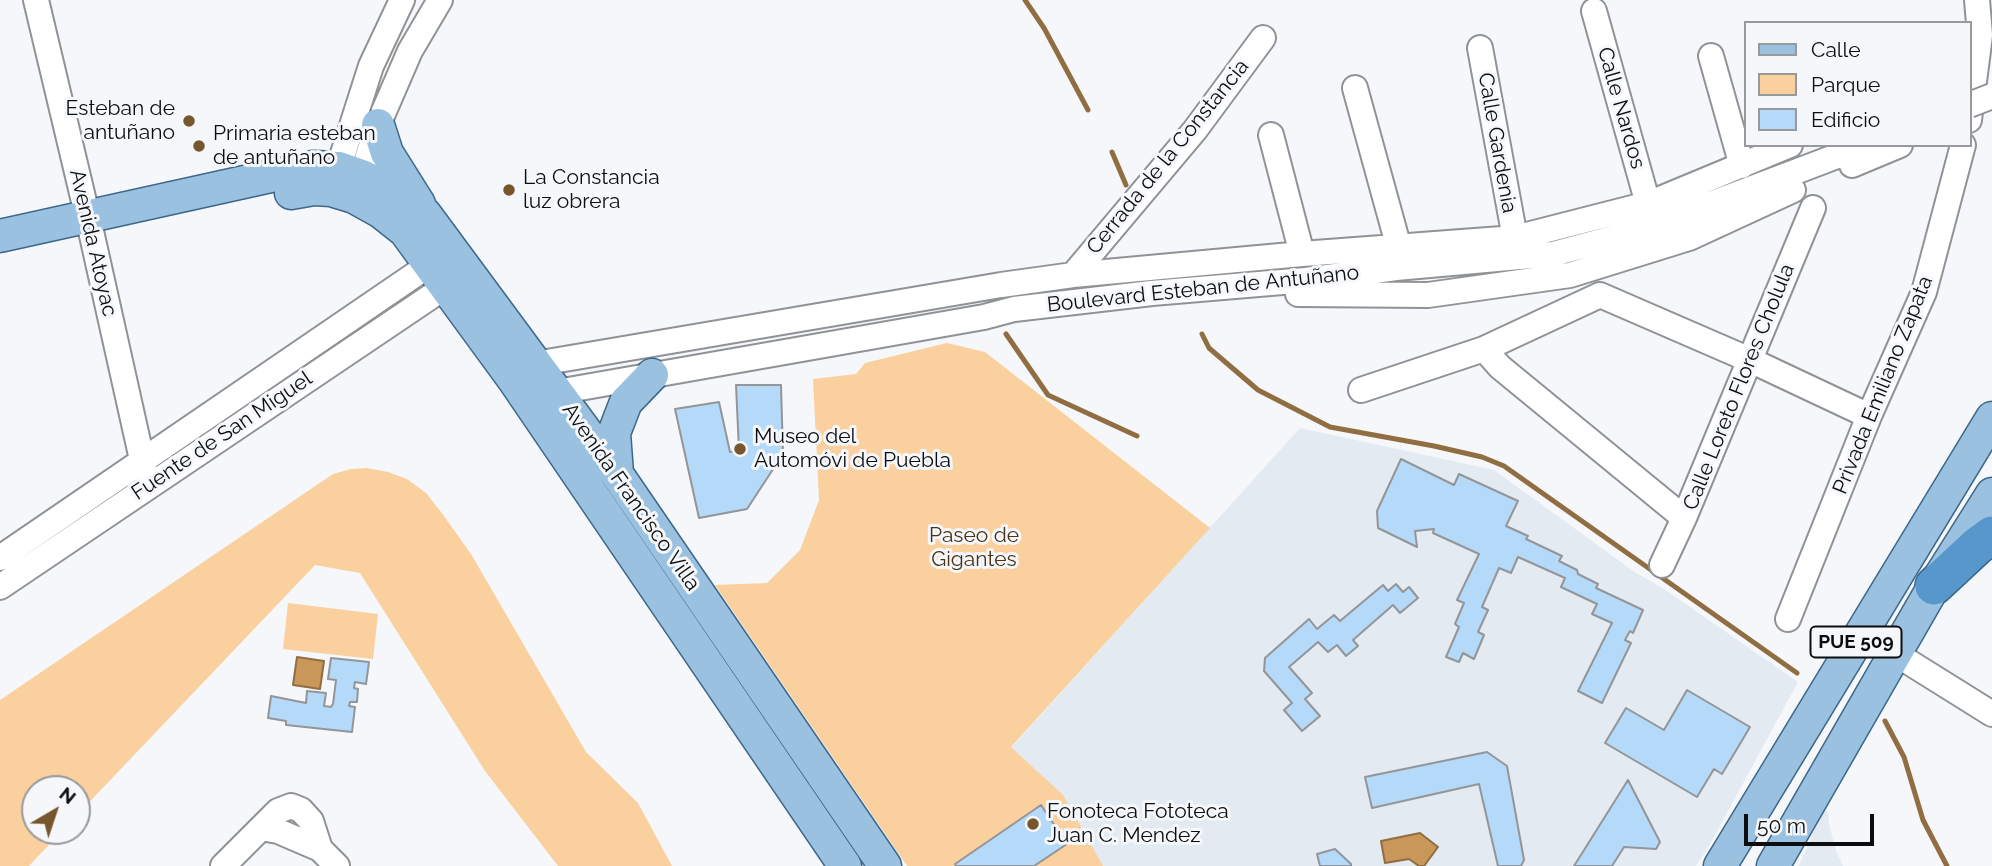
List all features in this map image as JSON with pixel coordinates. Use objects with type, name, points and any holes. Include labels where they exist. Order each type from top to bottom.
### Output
[{"type":"highway","points":[[1934,586],[1992,535]]},
{"type":"main road","points":[[378,125],[387,153],[425,214]]},
{"type":"main road","points":[[0,252],[89,223],[312,167],[346,183]]},
{"type":"main road","name":"Avenida Francisco Villa","points":[[346,183],[391,191],[425,214],[524,372],[845,866]]},
{"type":"main road","name":"Avenida Francisco Villa","points":[[346,183],[405,232],[437,276],[524,372]]},
{"type":"main road","points":[[0,236],[89,223]]},
{"type":"main road","points":[[617,474],[614,433],[626,402],[652,375]]},
{"type":"main road","name":"Avenida Francisco Villa","points":[[545,401],[617,474],[885,866]]},
{"type":"main road","name":"PUE 509","points":[[1720,866],[1992,418]]},
{"type":"main road","name":"PUE 509","points":[[1773,866],[1934,586],[1992,494]]},
{"type":"street","name":"Avenida Atoyac","points":[[36,0],[148,486]]},
{"type":"street","points":[[346,183],[371,66],[402,0]]},
{"type":"street","points":[[346,183],[378,125],[410,51],[440,0]]},
{"type":"street","points":[[1974,113],[1980,35],[1977,0]]},
{"type":"street","name":"Calle Nardos","points":[[1594,11],[1648,204]]},
{"type":"street","name":"Cerrada de la Constancia","points":[[1073,275],[1195,130],[1263,38]]},
{"type":"street","name":"Calle Gardenia","points":[[1480,48],[1515,237]]},
{"type":"street","points":[[1711,56],[1742,166]]},
{"type":"street","points":[[1355,88],[1399,248]]},
{"type":"street","points":[[1974,113],[1992,96]]},
{"type":"street","points":[[1271,135],[1302,254]]},
{"type":"street","name":"Boulevard Esteban de Antuñano","points":[[524,372],[959,292],[1073,275],[1515,237],[1648,204],[1785,147]]},
{"type":"street","name":"Boulevard Esteban de Antuñano","points":[[545,401],[652,375],[984,317],[1014,309],[1553,254],[1642,230],[1861,147]]},
{"type":"street","points":[[1260,284],[1295,294],[1428,295],[1570,275],[1689,238],[1806,184],[1895,147]]},
{"type":"street","name":"Privada Emiliano Zapata","points":[[1788,619],[1869,416],[1924,292],[1962,147]]},
{"type":"street","name":"Calle Loreto Flores Cholula","points":[[1662,565],[1685,518],[1813,208]]},
{"type":"street","name":"Fuente de San Miguel","points":[[0,558],[142,461],[437,276]]},
{"type":"street","name":"Fuente de San Miguel","points":[[0,587],[148,486],[437,276]]},
{"type":"street","points":[[1361,390],[1492,358],[1600,295],[1750,360],[1869,416]]},
{"type":"street","points":[[1492,358],[1685,518]]},
{"type":"street","points":[[1896,654],[1992,714]]},
{"type":"street","points":[[222,866],[278,811],[291,806],[301,810],[311,821],[329,858]]},
{"type":"shaded area","points":[[1300,428],[1494,470],[1636,573],[1664,589],[1798,682],[1696,866],[1103,866],[1011,748]]},
{"type":"shaded area","points":[[297,657],[324,661],[320,689],[293,685]]},
{"type":"shaded area","points":[[1823,810],[1828,812],[1836,851],[1843,866],[1799,866]]},
{"type":"shaded area","points":[[1420,833],[1438,847],[1424,866],[1419,866],[1409,859],[1385,863],[1381,841]]},
{"type":"green space","name":"Paseo de Gigantes","points":[[947,343],[985,352],[1210,528],[1011,747],[1063,795],[1103,866],[907,866],[715,585],[767,583],[800,550],[819,500],[813,379],[856,374],[865,363]]},
{"type":"green space","points":[[367,468],[388,472],[407,479],[426,493],[471,554],[586,752],[638,803],[672,866],[558,866],[485,771],[360,573],[315,565],[91,800],[91,775],[21,775],[21,845],[49,845],[29,866],[0,866],[0,700],[333,474]]},
{"type":"green space","points":[[288,603],[378,614],[373,659],[283,649]]},
{"type":"building","points":[[736,385],[781,385],[783,454],[747,509],[699,518],[675,409],[719,402],[730,452],[739,451]]},
{"type":"building","points":[[1401,459],[1454,485],[1459,474],[1518,501],[1506,526],[1562,556],[1559,561],[1598,584],[1596,588],[1643,610],[1633,633],[1630,631],[1625,640],[1631,643],[1602,703],[1578,691],[1612,623],[1592,614],[1597,604],[1561,587],[1565,578],[1518,557],[1511,573],[1499,568],[1482,607],[1488,610],[1478,632],[1484,635],[1474,659],[1463,653],[1459,662],[1446,657],[1459,627],[1455,624],[1464,603],[1457,600],[1479,554],[1433,533],[1434,529],[1415,531],[1417,547],[1378,528],[1377,511]]},
{"type":"building","points":[[1396,584],[1403,592],[1409,587],[1418,598],[1400,613],[1393,605],[1353,640],[1358,646],[1346,656],[1337,645],[1328,652],[1318,642],[1289,667],[1312,693],[1305,699],[1320,716],[1302,731],[1284,710],[1292,703],[1264,671],[1265,658],[1309,619],[1317,629],[1334,615],[1340,621],[1383,585],[1388,591]]},
{"type":"building","points":[[331,658],[369,662],[366,684],[355,682],[354,688],[358,689],[357,702],[350,702],[349,706],[355,707],[352,732],[286,725],[286,721],[268,718],[271,696],[306,703],[307,691],[326,693],[324,706],[331,707],[336,680],[328,679]]},
{"type":"building","points":[[1687,690],[1750,727],[1722,774],[1714,769],[1697,797],[1605,743],[1626,708],[1664,730]]},
{"type":"building","points":[[1487,752],[1507,766],[1524,860],[1521,866],[1498,866],[1479,784],[1372,808],[1365,777]]},
{"type":"building","points":[[1628,780],[1660,842],[1656,849],[1624,847],[1612,866],[1574,866]]},
{"type":"building","name":"Fonoteca Fototeca Juan C. Mendez","points":[[1041,805],[1067,844],[1034,866],[956,866],[955,864]]},
{"type":"building","points":[[1335,849],[1351,866],[1320,866],[1317,854]]},
{"type":"waterway","points":[[1025,0],[1044,28],[1088,110]]},
{"type":"waterway","points":[[1112,152],[1126,185]]},
{"type":"waterway","points":[[1006,334],[1048,395],[1137,436]]},
{"type":"waterway","points":[[1202,334],[1209,348],[1258,390],[1330,427],[1434,446],[1482,457],[1504,466],[1797,673]]},
{"type":"waterway","points":[[1885,721],[1904,757],[1923,820],[1947,866]]},
{"type":"place","name":"Esteban de antuñano","points":[[189,121]]},
{"type":"place","name":"Primaria esteban de antuñano","points":[[199,146]]},
{"type":"place","name":"La Constancia luz obrera","points":[[509,190]]},
{"type":"place","name":"Museo del Automóvi de Puebla","points":[[740,449]]},
{"type":"place","name":"Fonoteca Fototeca Juan C. Mendez","points":[[1033,824]]}]
